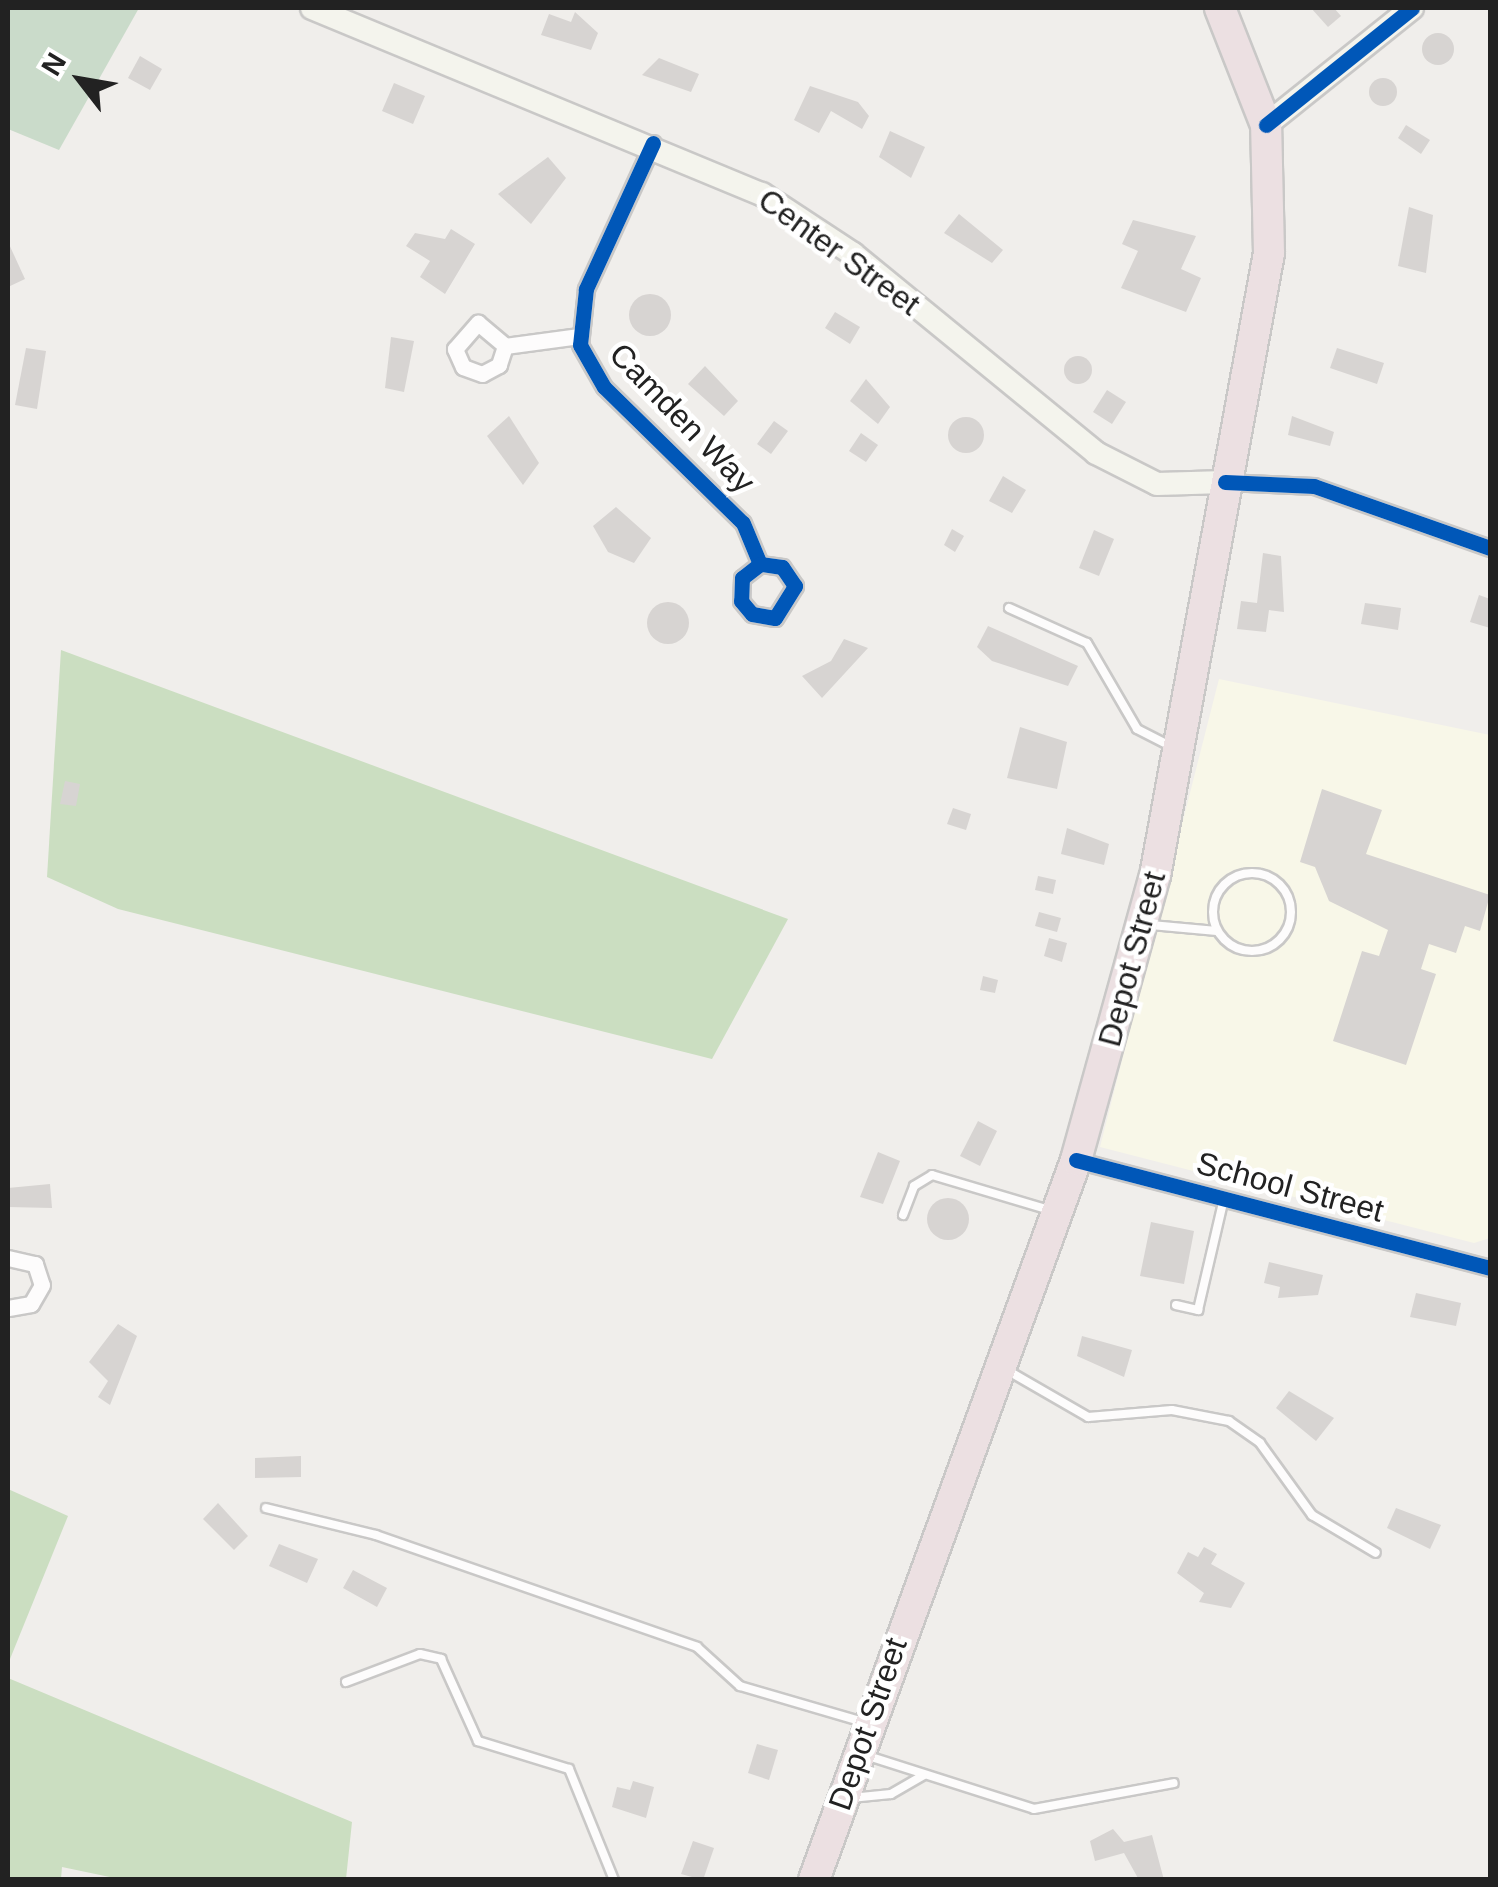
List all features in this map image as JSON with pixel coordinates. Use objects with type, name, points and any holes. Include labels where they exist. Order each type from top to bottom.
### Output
[{"type":"highway","name":"Depot Street","points":[[814,1880],[857,1752],[1076,1160],[1141,925],[1182,749],[1225,482],[1269,253],[1266,125],[1220,8]]},
{"type":"main road","name":"Center Street","points":[[312,8],[652,142],[808,222],[1113,464],[1157,484],[1225,482]]},
{"type":"main road","points":[[1266,125],[1412,8]]},
{"type":"street","name":"Camden Way","points":[[652,142],[586,289],[579,336],[594,375],[739,518],[760,564]]},
{"type":"street","points":[[506,346],[579,336]]},
{"type":"street","points":[[1225,482],[1314,486],[1490,548]]},
{"type":"street","name":"School Street","points":[[1076,1160],[1490,1268]]},
{"type":"street","points":[[8,1258],[29,1260],[42,1285],[31,1304],[8,1308]]},
{"type":"lane","points":[[1009,608],[1087,643],[1137,729],[1182,749]]},
{"type":"lane","points":[[1141,925],[1217,931],[1236,948],[1274,945],[1289,924],[1289,899],[1273,879],[1236,876],[1213,906],[1217,931]]},
{"type":"lane","points":[[903,1215],[914,1186],[932,1175],[1057,1212]]},
{"type":"lane","points":[[1176,1305],[1198,1310],[1224,1198]]},
{"type":"lane","points":[[1002,1366],[1088,1417],[1172,1410],[1229,1422],[1260,1443],[1312,1516],[1376,1553]]},
{"type":"lane","points":[[266,1508],[376,1535],[696,1647],[740,1686],[868,1723]]},
{"type":"lane","points":[[346,1682],[420,1654],[442,1658],[478,1741],[568,1770],[614,1880]]},
{"type":"lane","points":[[857,1752],[1034,1810],[1174,1783]]},
{"type":"lane","points":[[841,1798],[892,1794],[924,1775]]},
{"type":"shaded area","points":[[1219,679],[1490,735],[1490,1238],[1474,1243],[1100,1147]]},
{"type":"green space","points":[[8,8],[139,8],[59,150],[8,129]]},
{"type":"green space","points":[[61,650],[788,919],[712,1059],[118,909],[47,877]]},
{"type":"green space","points":[[8,1489],[68,1516],[8,1664]]},
{"type":"green space","points":[[8,1678],[352,1822],[346,1879],[124,1880],[62,1867],[61,1879],[8,1879]]},
{"type":"building","points":[[1311,8],[1334,8],[1341,16],[1328,27]]},
{"type":"building","points":[[575,12],[598,33],[591,50],[541,35],[549,14],[571,22]]},
{"type":"building","points":[[1438,33],[1449,38],[1454,49],[1449,60],[1438,65],[1427,60],[1422,49],[1427,38]]},
{"type":"building","points":[[140,56],[162,69],[150,90],[128,78]]},
{"type":"building","points":[[659,58],[699,74],[691,92],[642,75]]},
{"type":"building","points":[[1383,78],[1393,82],[1397,92],[1393,102],[1383,106],[1373,102],[1369,92],[1373,82]]},
{"type":"building","points":[[394,83],[425,96],[413,124],[382,111]]},
{"type":"building","points":[[810,86],[858,102],[869,116],[862,129],[831,111],[819,133],[794,120]]},
{"type":"building","points":[[1406,125],[1430,140],[1421,154],[1398,138]]},
{"type":"building","points":[[890,131],[925,147],[911,178],[879,157]]},
{"type":"building","points":[[548,157],[566,178],[531,224],[498,194]]},
{"type":"building","points":[[1409,207],[1433,215],[1426,273],[1398,266]]},
{"type":"building","points":[[959,214],[1003,250],[992,263],[944,233]]},
{"type":"building","points":[[1133,220],[1196,236],[1181,269],[1201,278],[1186,312],[1121,288],[1138,251],[1122,244]]},
{"type":"building","points":[[451,229],[475,244],[445,294],[420,277],[430,261],[406,246],[415,233],[445,239]]},
{"type":"building","points":[[8,242],[25,279],[8,287]]},
{"type":"building","points":[[650,294],[665,300],[671,315],[665,330],[650,336],[635,330],[629,315],[635,300]]},
{"type":"building","points":[[835,312],[860,327],[850,344],[825,328]]},
{"type":"building","points":[[391,337],[414,341],[404,392],[385,388]]},
{"type":"building","points":[[26,348],[46,351],[37,409],[15,405]]},
{"type":"building","points":[[1337,348],[1384,363],[1377,384],[1330,368]]},
{"type":"building","points":[[1078,356],[1088,360],[1092,370],[1088,380],[1078,384],[1068,380],[1064,370],[1068,360]]},
{"type":"building","points":[[705,366],[738,401],[724,416],[688,384]]},
{"type":"building","points":[[866,379],[890,407],[878,424],[850,401]]},
{"type":"building","points":[[1107,390],[1126,402],[1112,424],[1093,412]]},
{"type":"building","points":[[509,416],[539,463],[523,485],[487,436]]},
{"type":"building","points":[[1292,416],[1334,432],[1330,446],[1288,435]]},
{"type":"building","points":[[966,417],[979,422],[984,435],[979,448],[966,453],[953,448],[948,435],[953,422]]},
{"type":"building","points":[[774,421],[788,431],[771,454],[757,444]]},
{"type":"building","points":[[861,433],[878,445],[866,462],[849,451]]},
{"type":"building","points":[[1003,476],[1026,490],[1012,513],[989,501]]},
{"type":"building","points":[[616,507],[651,538],[634,563],[608,552],[593,526]]},
{"type":"building","points":[[952,529],[964,536],[955,552],[944,545]]},
{"type":"building","points":[[1094,530],[1114,539],[1099,576],[1079,568]]},
{"type":"building","points":[[1263,553],[1281,556],[1284,612],[1269,610],[1266,632],[1237,629],[1241,601],[1257,603]]},
{"type":"building","points":[[1479,595],[1490,599],[1490,628],[1470,622]]},
{"type":"building","points":[[668,602],[683,608],[689,623],[683,638],[668,644],[653,638],[647,623],[653,608]]},
{"type":"building","points":[[1365,603],[1401,608],[1398,630],[1361,624]]},
{"type":"building","points":[[988,626],[1078,666],[1068,686],[992,661],[977,647]]},
{"type":"building","points":[[844,639],[868,648],[822,698],[802,676],[831,661]]},
{"type":"building","points":[[1020,727],[1067,742],[1057,789],[1007,778]]},
{"type":"building","points":[[65,781],[80,784],[76,806],[60,804]]},
{"type":"building","points":[[1322,789],[1382,810],[1366,854],[1490,895],[1480,931],[1465,926],[1456,953],[1429,944],[1421,969],[1436,974],[1406,1065],[1333,1041],[1362,951],[1379,956],[1388,930],[1329,901],[1315,867],[1300,862]]},
{"type":"building","points":[[953,808],[971,814],[966,830],[947,824]]},
{"type":"building","points":[[1067,828],[1109,844],[1104,865],[1061,854]]},
{"type":"building","points":[[1038,876],[1056,880],[1053,894],[1035,890]]},
{"type":"building","points":[[1039,912],[1061,918],[1057,932],[1035,926]]},
{"type":"building","points":[[1049,938],[1067,943],[1062,962],[1044,956]]},
{"type":"building","points":[[983,976],[998,980],[995,993],[980,990]]},
{"type":"building","points":[[978,1121],[997,1131],[980,1166],[960,1156]]},
{"type":"building","points":[[878,1152],[900,1161],[883,1204],[860,1197]]},
{"type":"building","points":[[50,1184],[52,1208],[8,1207],[8,1188]]},
{"type":"building","points":[[948,1198],[963,1204],[969,1219],[963,1234],[948,1240],[933,1234],[927,1219],[933,1204]]},
{"type":"building","points":[[1151,1222],[1194,1231],[1184,1284],[1140,1276]]},
{"type":"building","points":[[1269,1262],[1323,1275],[1318,1295],[1278,1298],[1280,1287],[1264,1283]]},
{"type":"building","points":[[1416,1293],[1461,1303],[1456,1326],[1410,1317]]},
{"type":"building","points":[[118,1324],[137,1336],[110,1405],[98,1397],[108,1381],[89,1362]]},
{"type":"building","points":[[1082,1336],[1132,1350],[1124,1377],[1077,1356]]},
{"type":"building","points":[[1289,1391],[1334,1418],[1316,1441],[1276,1408]]},
{"type":"building","points":[[301,1456],[301,1477],[255,1478],[255,1458]]},
{"type":"building","points":[[218,1503],[248,1536],[234,1550],[203,1519]]},
{"type":"building","points":[[1396,1508],[1441,1525],[1430,1549],[1387,1528]]},
{"type":"building","points":[[279,1544],[318,1559],[307,1583],[269,1566]]},
{"type":"building","points":[[1204,1547],[1217,1554],[1211,1564],[1245,1583],[1231,1608],[1199,1602],[1204,1593],[1177,1573],[1188,1552],[1198,1557]]},
{"type":"building","points":[[353,1570],[387,1588],[377,1607],[343,1588]]},
{"type":"building","points":[[757,1744],[778,1750],[769,1780],[748,1773]]},
{"type":"building","points":[[633,1781],[654,1787],[646,1818],[612,1807],[617,1787],[630,1790]]},
{"type":"building","points":[[1113,1829],[1124,1842],[1152,1835],[1164,1880],[1139,1880],[1124,1853],[1095,1861],[1090,1841]]},
{"type":"building","points":[[693,1841],[714,1848],[703,1880],[681,1874]]},
{"type":"cycle path","points":[[1266,125],[1412,8]]},
{"type":"cycle path","points":[[653,143],[586,289],[580,345],[604,387],[743,523],[760,564],[742,578],[741,601],[752,614],[775,618],[795,586],[782,567],[760,564]]},
{"type":"cycle path","points":[[1225,482],[1314,486],[1490,548]]},
{"type":"cycle path","points":[[1076,1160],[1490,1268]]}]
